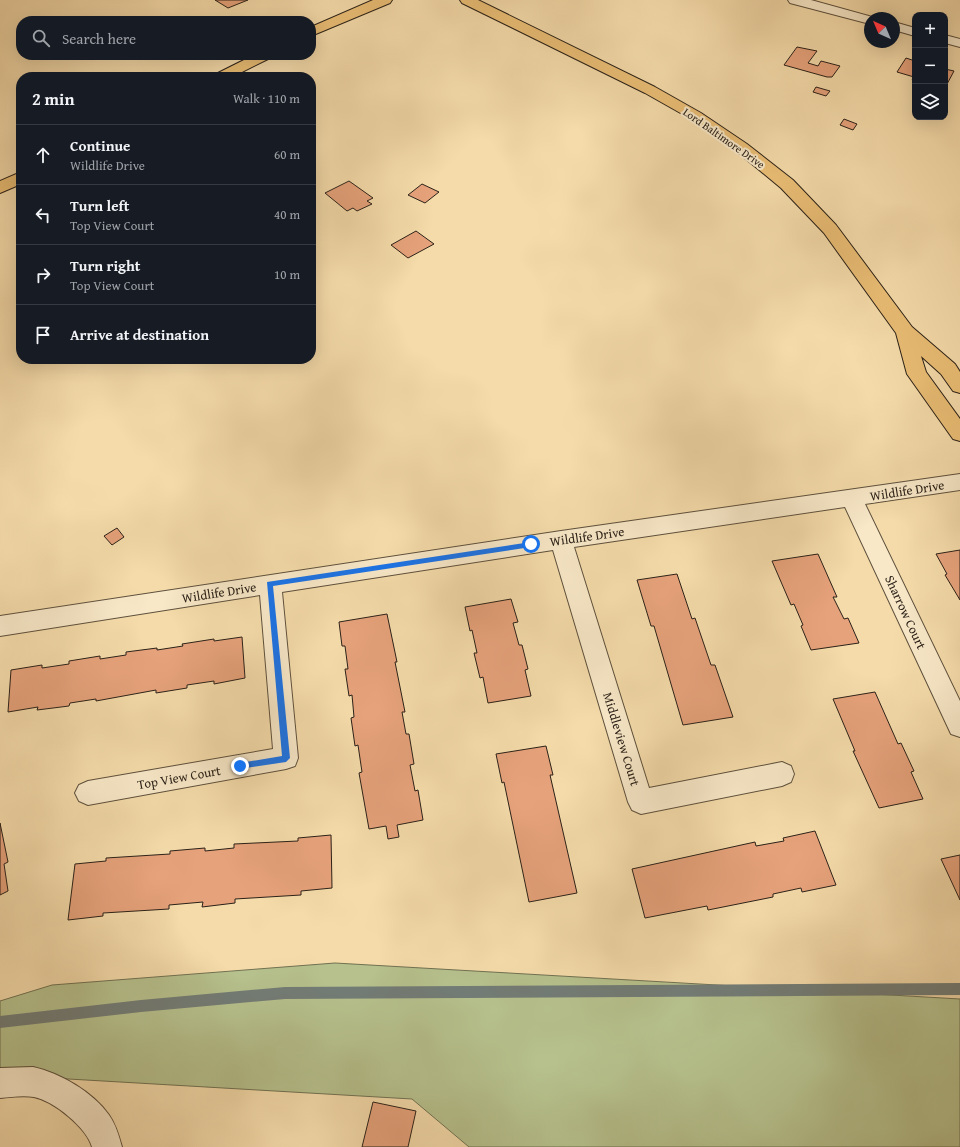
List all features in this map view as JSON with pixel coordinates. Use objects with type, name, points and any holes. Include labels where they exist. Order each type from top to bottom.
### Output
[{"type":"main road","points":[[316,30],[385,0]]},
{"type":"main road","name":"Lord Baltimore Drive","points":[[467,0],[650,90],[696,116],[741,147],[787,184],[830,229],[905,332],[948,369],[960,386]]},
{"type":"main road","points":[[230,72],[255,60]]},
{"type":"main road","points":[[0,188],[16,180]]},
{"type":"main road","name":"Lord Baltimore Drive","points":[[905,332],[917,374],[960,434]]},
{"type":"street","points":[[795,0],[864,18]]},
{"type":"street","points":[[900,28],[912,31]]},
{"type":"street","points":[[948,40],[960,43]]},
{"type":"street","name":"Wildlife Drive","points":[[0,626],[561,540],[852,499],[960,482]]},
{"type":"street","name":"Sharrow Court","points":[[852,499],[960,726]]},
{"type":"street","name":"Middleview Court","points":[[561,540],[642,802],[782,774]]},
{"type":"street","name":"Top View Court","points":[[88,793],[286,758],[270,584]]},
{"type":"street","points":[[0,1083],[36,1083],[64,1095],[88,1114],[106,1138],[107,1147]]},
{"type":"green space","points":[[335,963],[960,999],[960,1147],[469,1147],[412,1099],[0,1075],[0,1001],[52,985]]},
{"type":"building","points":[[215,0],[248,0],[228,8]]},
{"type":"building","points":[[797,47],[817,51],[808,63],[818,66],[821,61],[840,66],[832,77],[827,77],[784,65]]},
{"type":"building","points":[[906,58],[912,60],[912,76],[897,72]]},
{"type":"building","points":[[948,70],[954,71],[948,82]]},
{"type":"building","points":[[816,87],[830,91],[826,96],[813,92]]},
{"type":"building","points":[[844,119],[857,124],[853,130],[840,125]]},
{"type":"building","points":[[349,181],[373,198],[367,201],[372,204],[357,211],[353,208],[347,211],[325,193]]},
{"type":"building","points":[[422,184],[439,192],[425,203],[408,195]]},
{"type":"building","points":[[416,231],[434,244],[408,258],[391,245]]},
{"type":"building","points":[[117,528],[124,537],[112,545],[104,536]]},
{"type":"building","points":[[960,550],[960,600],[945,575],[947,574],[936,554]]},
{"type":"building","points":[[818,554],[837,597],[833,597],[844,619],[848,618],[859,643],[811,650],[794,604],[791,605],[772,561]]},
{"type":"building","points":[[677,574],[692,619],[695,618],[711,665],[715,665],[733,717],[683,725],[654,626],[651,626],[637,580]]},
{"type":"building","points":[[511,599],[518,622],[513,623],[519,645],[522,645],[528,669],[525,670],[531,696],[488,703],[483,677],[480,678],[474,653],[477,653],[472,630],[470,631],[465,607]]},
{"type":"building","points":[[387,614],[405,712],[402,712],[406,734],[409,734],[414,764],[410,765],[415,791],[418,790],[423,820],[397,825],[399,837],[388,839],[386,826],[369,829],[359,773],[362,772],[358,745],[355,746],[351,718],[354,717],[352,695],[349,696],[345,669],[348,669],[345,646],[342,646],[339,622]]},
{"type":"building","points":[[242,637],[245,678],[214,684],[214,681],[187,685],[187,688],[156,693],[156,690],[96,701],[96,699],[70,703],[69,706],[37,710],[38,707],[8,712],[11,670],[42,665],[42,668],[69,664],[69,661],[100,656],[100,659],[126,655],[126,652],[157,648],[157,650],[214,639],[214,641]]},
{"type":"building","points":[[875,692],[898,744],[901,743],[914,771],[911,772],[923,799],[879,808],[853,751],[855,751],[833,699]]},
{"type":"building","points":[[546,746],[553,775],[550,775],[577,893],[529,902],[504,782],[502,783],[496,754]]},
{"type":"building","points":[[0,823],[8,862],[4,864],[8,891],[0,895]]},
{"type":"building","points":[[815,831],[836,885],[802,892],[801,888],[773,894],[773,897],[708,910],[707,906],[645,918],[632,869],[755,842],[756,846],[784,841],[783,838]]},
{"type":"building","points":[[331,835],[332,888],[301,891],[301,895],[235,899],[235,903],[202,907],[203,902],[169,905],[169,909],[103,913],[103,916],[68,920],[75,864],[106,861],[106,858],[170,854],[170,851],[205,848],[205,851],[234,848],[234,844],[298,841],[298,838]]},
{"type":"building","points":[[960,855],[960,900],[941,859]]},
{"type":"building","points":[[373,1102],[416,1111],[408,1147],[362,1147]]},
{"type":"waterway","points":[[0,1022],[141,1006],[285,993],[960,989]]},
{"type":"route","points":[[240,766],[286,758],[270,584],[531,544]]}]
